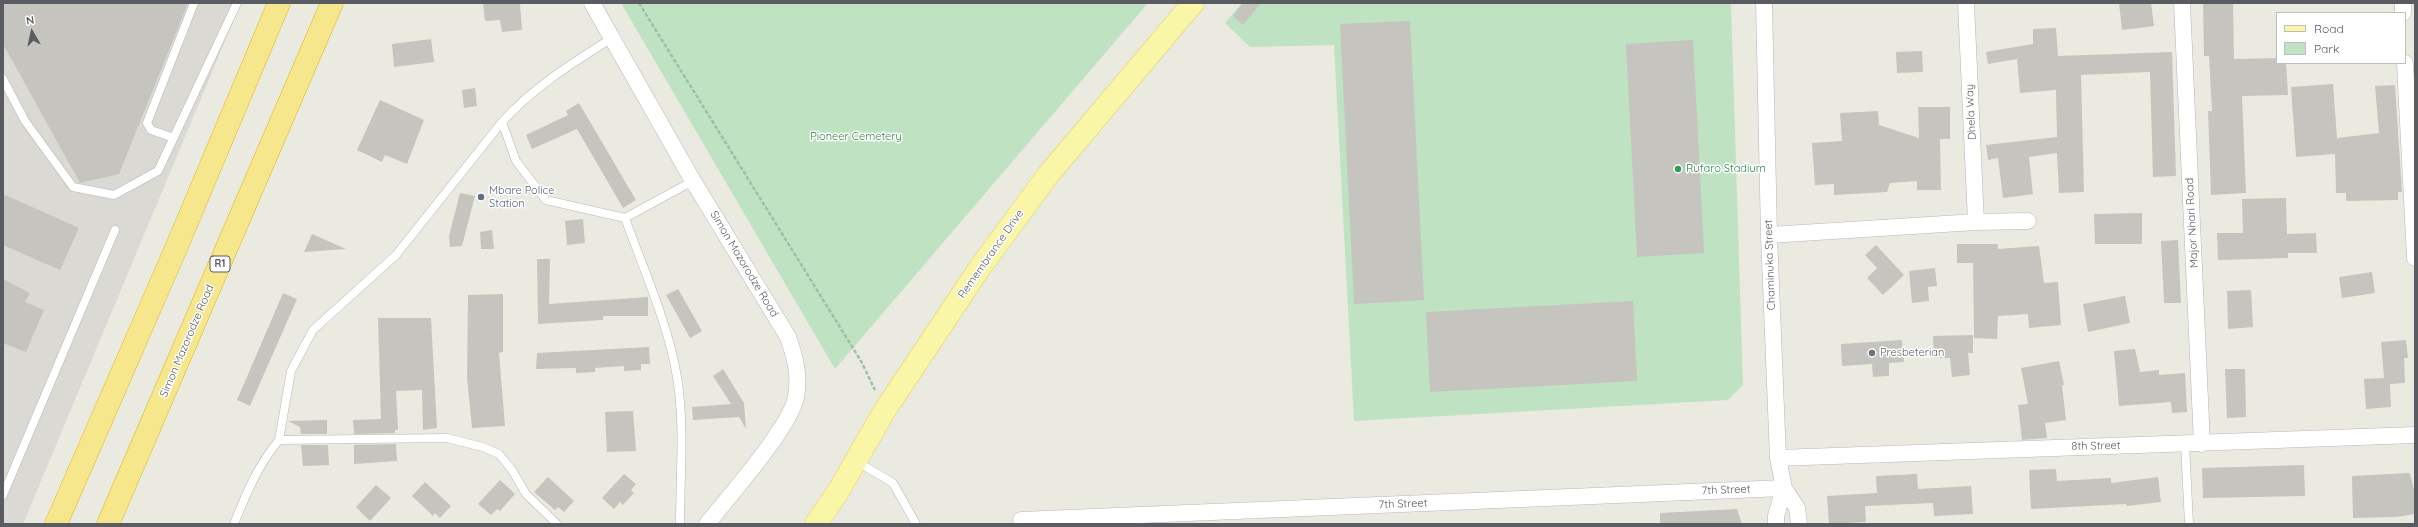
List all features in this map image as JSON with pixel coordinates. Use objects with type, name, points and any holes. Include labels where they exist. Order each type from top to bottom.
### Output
[{"type":"highway","points":[[56,524],[177,246],[279,3]]},
{"type":"highway","name":"Simon Mazorodze Road","points":[[108,524],[332,3]]},
{"type":"main road","name":"Remembrance Drive","points":[[816,524],[856,461],[885,410],[979,269],[1048,174],[1193,3]]},
{"type":"main road","points":[[835,524],[838,490]]},
{"type":"street","name":"Simon Mazorodze Road","points":[[592,3],[693,181],[788,337],[795,356],[798,376],[796,398],[787,421],[707,524]]},
{"type":"street","name":"Chaminuka Street","points":[[1764,3],[1769,236],[1778,458],[1784,488],[1776,516],[1776,524]]},
{"type":"street","name":"Dhela Way","points":[[1966,3],[1976,222]]},
{"type":"street","name":"Major Nhari Road","points":[[2182,3],[2202,444]]},
{"type":"street","points":[[2405,64],[2410,94],[2415,258]]},
{"type":"street","points":[[1769,236],[1976,222],[2028,221]]},
{"type":"street","name":"8th Street","points":[[1778,458],[1991,449],[2202,444],[2415,435]]},
{"type":"street","points":[[1784,488],[1796,508],[1799,524]]},
{"type":"street","name":"7th Street","points":[[1021,520],[1784,488]]},
{"type":"lane","points":[[174,138],[151,130],[146,123],[194,3]]},
{"type":"lane","points":[[3,79],[25,121],[73,187],[114,195],[158,171],[237,3]]},
{"type":"lane","points":[[234,524],[254,477],[265,457],[279,440],[291,371],[313,330],[396,255],[502,122],[522,100],[548,78],[612,38]]},
{"type":"lane","points":[[502,122],[516,161],[546,200],[625,218],[693,181]]},
{"type":"lane","points":[[625,218],[670,345],[677,378],[680,410],[680,524]]},
{"type":"lane","points":[[3,495],[115,230]]},
{"type":"lane","points":[[279,440],[447,438],[483,447],[499,454],[512,470],[526,494],[557,524]]},
{"type":"lane","points":[[2184,444],[2189,524]]},
{"type":"lane","points":[[856,461],[893,483],[916,524]]},
{"type":"path","points":[[639,3],[861,361],[885,410]]},
{"type":"shaded area","points":[[3,3],[241,3],[23,524],[3,524]]},
{"type":"green space","name":"Pioneer Cemetery","points":[[621,3],[1148,3],[835,369]]},
{"type":"green space","name":"Rufaro Stadium","points":[[1242,3],[1731,3],[1743,385],[1728,400],[1354,421],[1334,45],[1250,47],[1225,23]]},
{"type":"building","points":[[3,3],[188,3],[119,174],[80,183],[3,44]]},
{"type":"building","points":[[483,3],[520,3],[522,30],[502,32],[500,20],[485,21]]},
{"type":"building","points":[[1243,3],[1261,3],[1243,25],[1233,16]]},
{"type":"building","points":[[2119,3],[2151,3],[2154,26],[2122,30]]},
{"type":"building","points":[[2203,3],[2233,3],[2234,59],[2276,58],[2276,64],[2286,64],[2288,95],[2242,96],[2246,193],[2211,195],[2208,111],[2212,111],[2209,56],[2204,56]]},
{"type":"building","points":[[1410,21],[1424,300],[1354,304],[1340,24]]},
{"type":"building","points":[[2056,28],[2058,56],[2172,52],[2176,176],[2153,177],[2150,72],[2081,75],[2084,192],[2059,193],[2057,153],[2029,157],[2033,194],[2003,198],[1998,158],[1988,160],[1986,145],[2057,137],[2056,90],[2020,93],[2017,59],[1988,64],[1986,52],[2033,44],[2033,29]]},
{"type":"building","points":[[431,39],[434,62],[394,67],[392,44]]},
{"type":"building","points":[[1693,40],[1704,253],[1637,257],[1626,44]]},
{"type":"building","points":[[1922,51],[1923,72],[1897,73],[1896,52]]},
{"type":"building","points":[[2333,84],[2337,138],[2379,133],[2375,86],[2395,85],[2402,192],[2398,192],[2398,200],[2346,201],[2346,193],[2336,193],[2335,154],[2296,157],[2291,87]]},
{"type":"building","points":[[475,88],[477,106],[464,108],[462,90]]},
{"type":"building","points":[[380,100],[424,120],[407,164],[385,155],[382,162],[357,150]]},
{"type":"building","points":[[579,103],[636,200],[623,208],[577,129],[532,149],[526,135],[568,115],[566,111]]},
{"type":"building","points":[[1918,107],[1950,107],[1950,139],[1940,139],[1941,190],[1917,190],[1917,181],[1890,183],[1887,192],[1834,195],[1834,184],[1815,185],[1812,143],[1842,141],[1840,113],[1878,111],[1879,125],[1919,138]]},
{"type":"building","points":[[460,193],[475,196],[462,246],[450,247],[449,236]]},
{"type":"building","points":[[3,194],[79,228],[60,270],[3,245]]},
{"type":"building","points":[[2286,198],[2287,234],[2316,233],[2317,253],[2288,253],[2288,258],[2218,260],[2217,233],[2243,233],[2242,199]]},
{"type":"building","points":[[2142,213],[2142,244],[2095,244],[2094,214]]},
{"type":"building","points":[[583,219],[585,243],[567,245],[565,221]]},
{"type":"building","points":[[492,230],[494,249],[481,249],[480,232]]},
{"type":"building","points":[[312,234],[346,249],[304,252]]},
{"type":"building","points":[[2178,240],[2181,303],[2164,303],[2161,241]]},
{"type":"building","points":[[1957,244],[1998,244],[1998,249],[2039,246],[2044,283],[2058,282],[2061,325],[2029,328],[2028,314],[1998,316],[1997,339],[1974,338],[1973,263],[1957,263]]},
{"type":"building","points":[[1876,245],[1904,275],[1883,295],[1867,278],[1877,268],[1865,255]]},
{"type":"building","points":[[537,259],[550,259],[549,304],[648,297],[648,316],[603,316],[603,320],[538,324]]},
{"type":"building","points":[[1935,268],[1937,286],[1928,287],[1929,301],[1912,303],[1909,271]]},
{"type":"building","points":[[2372,272],[2375,293],[2342,298],[2339,277]]},
{"type":"building","points":[[3,279],[30,293],[25,302],[44,310],[26,352],[3,343]]},
{"type":"building","points":[[678,289],[702,331],[690,338],[666,295]]},
{"type":"building","points":[[2251,290],[2253,327],[2228,329],[2227,291]]},
{"type":"building","points":[[283,293],[297,299],[250,406],[237,400]]},
{"type":"building","points":[[503,294],[503,352],[499,353],[505,426],[472,428],[467,377],[468,295]]},
{"type":"building","points":[[2125,296],[2130,323],[2088,332],[2083,304]]},
{"type":"building","points":[[1633,301],[1637,381],[1430,392],[1426,312]]},
{"type":"building","points":[[378,318],[431,318],[437,428],[423,430],[422,390],[396,391],[398,430],[395,430],[395,433],[354,434],[353,420],[381,419]]},
{"type":"building","points":[[1973,335],[1973,353],[1968,353],[1970,375],[1952,377],[1950,358],[1934,358],[1933,336]]},
{"type":"building","name":"Presbeterian","points":[[1902,340],[1904,362],[1889,363],[1889,376],[1873,377],[1872,364],[1842,366],[1841,344]]},
{"type":"building","points":[[2406,340],[2408,358],[2404,358],[2405,383],[2390,384],[2391,407],[2366,409],[2364,379],[2384,378],[2381,342]]},
{"type":"building","points":[[649,347],[650,364],[641,364],[641,370],[624,371],[624,366],[595,368],[595,372],[576,373],[576,368],[536,369],[537,353]]},
{"type":"building","points":[[2135,349],[2140,372],[2159,370],[2159,375],[2185,373],[2187,412],[2172,413],[2171,402],[2119,406],[2114,351]]},
{"type":"building","points":[[2059,361],[2064,385],[2062,385],[2066,420],[2045,423],[2047,438],[2022,440],[2018,405],[2028,404],[2021,368]]},
{"type":"building","points":[[723,369],[744,403],[746,429],[739,417],[693,420],[692,407],[731,404],[713,376]]},
{"type":"building","points":[[2225,369],[2245,369],[2246,417],[2227,418]]},
{"type":"building","points":[[633,411],[636,451],[607,452],[605,412]]},
{"type":"building","points":[[327,420],[327,434],[301,434],[300,427],[288,421]]},
{"type":"building","points":[[396,444],[397,461],[354,464],[354,445]]},
{"type":"building","points":[[301,445],[328,445],[329,465],[303,466]]},
{"type":"building","points":[[2304,465],[2305,496],[2203,498],[2202,468]]},
{"type":"building","points":[[2056,469],[2057,481],[2111,478],[2111,483],[2158,477],[2161,502],[2127,506],[2126,504],[2031,509],[2029,470]]},
{"type":"building","points":[[2410,473],[2414,490],[2415,514],[2396,517],[2353,518],[2352,476]]},
{"type":"building","points":[[624,474],[636,484],[631,490],[634,493],[623,505],[620,502],[614,509],[602,498]]},
{"type":"building","points":[[1917,474],[1918,489],[1971,486],[1973,514],[1934,516],[1933,503],[1865,506],[1866,522],[1829,524],[1827,496],[1877,493],[1876,476]]},
{"type":"building","points":[[548,477],[574,501],[564,512],[558,507],[555,510],[534,492]]},
{"type":"building","points":[[500,480],[515,494],[500,511],[497,509],[491,515],[478,504]]},
{"type":"building","points":[[425,482],[451,506],[440,518],[435,513],[433,516],[412,496]]},
{"type":"building","points":[[376,485],[391,498],[370,521],[356,507]]},
{"type":"building","points":[[1737,509],[1742,524],[1660,524],[1660,513]]},
{"type":"place","name":"Rufaro Stadium","points":[[1678,169]]},
{"type":"place","name":"Mbare Police Station","points":[[481,197]]},
{"type":"place","name":"Presbeterian","points":[[1872,353]]}]
